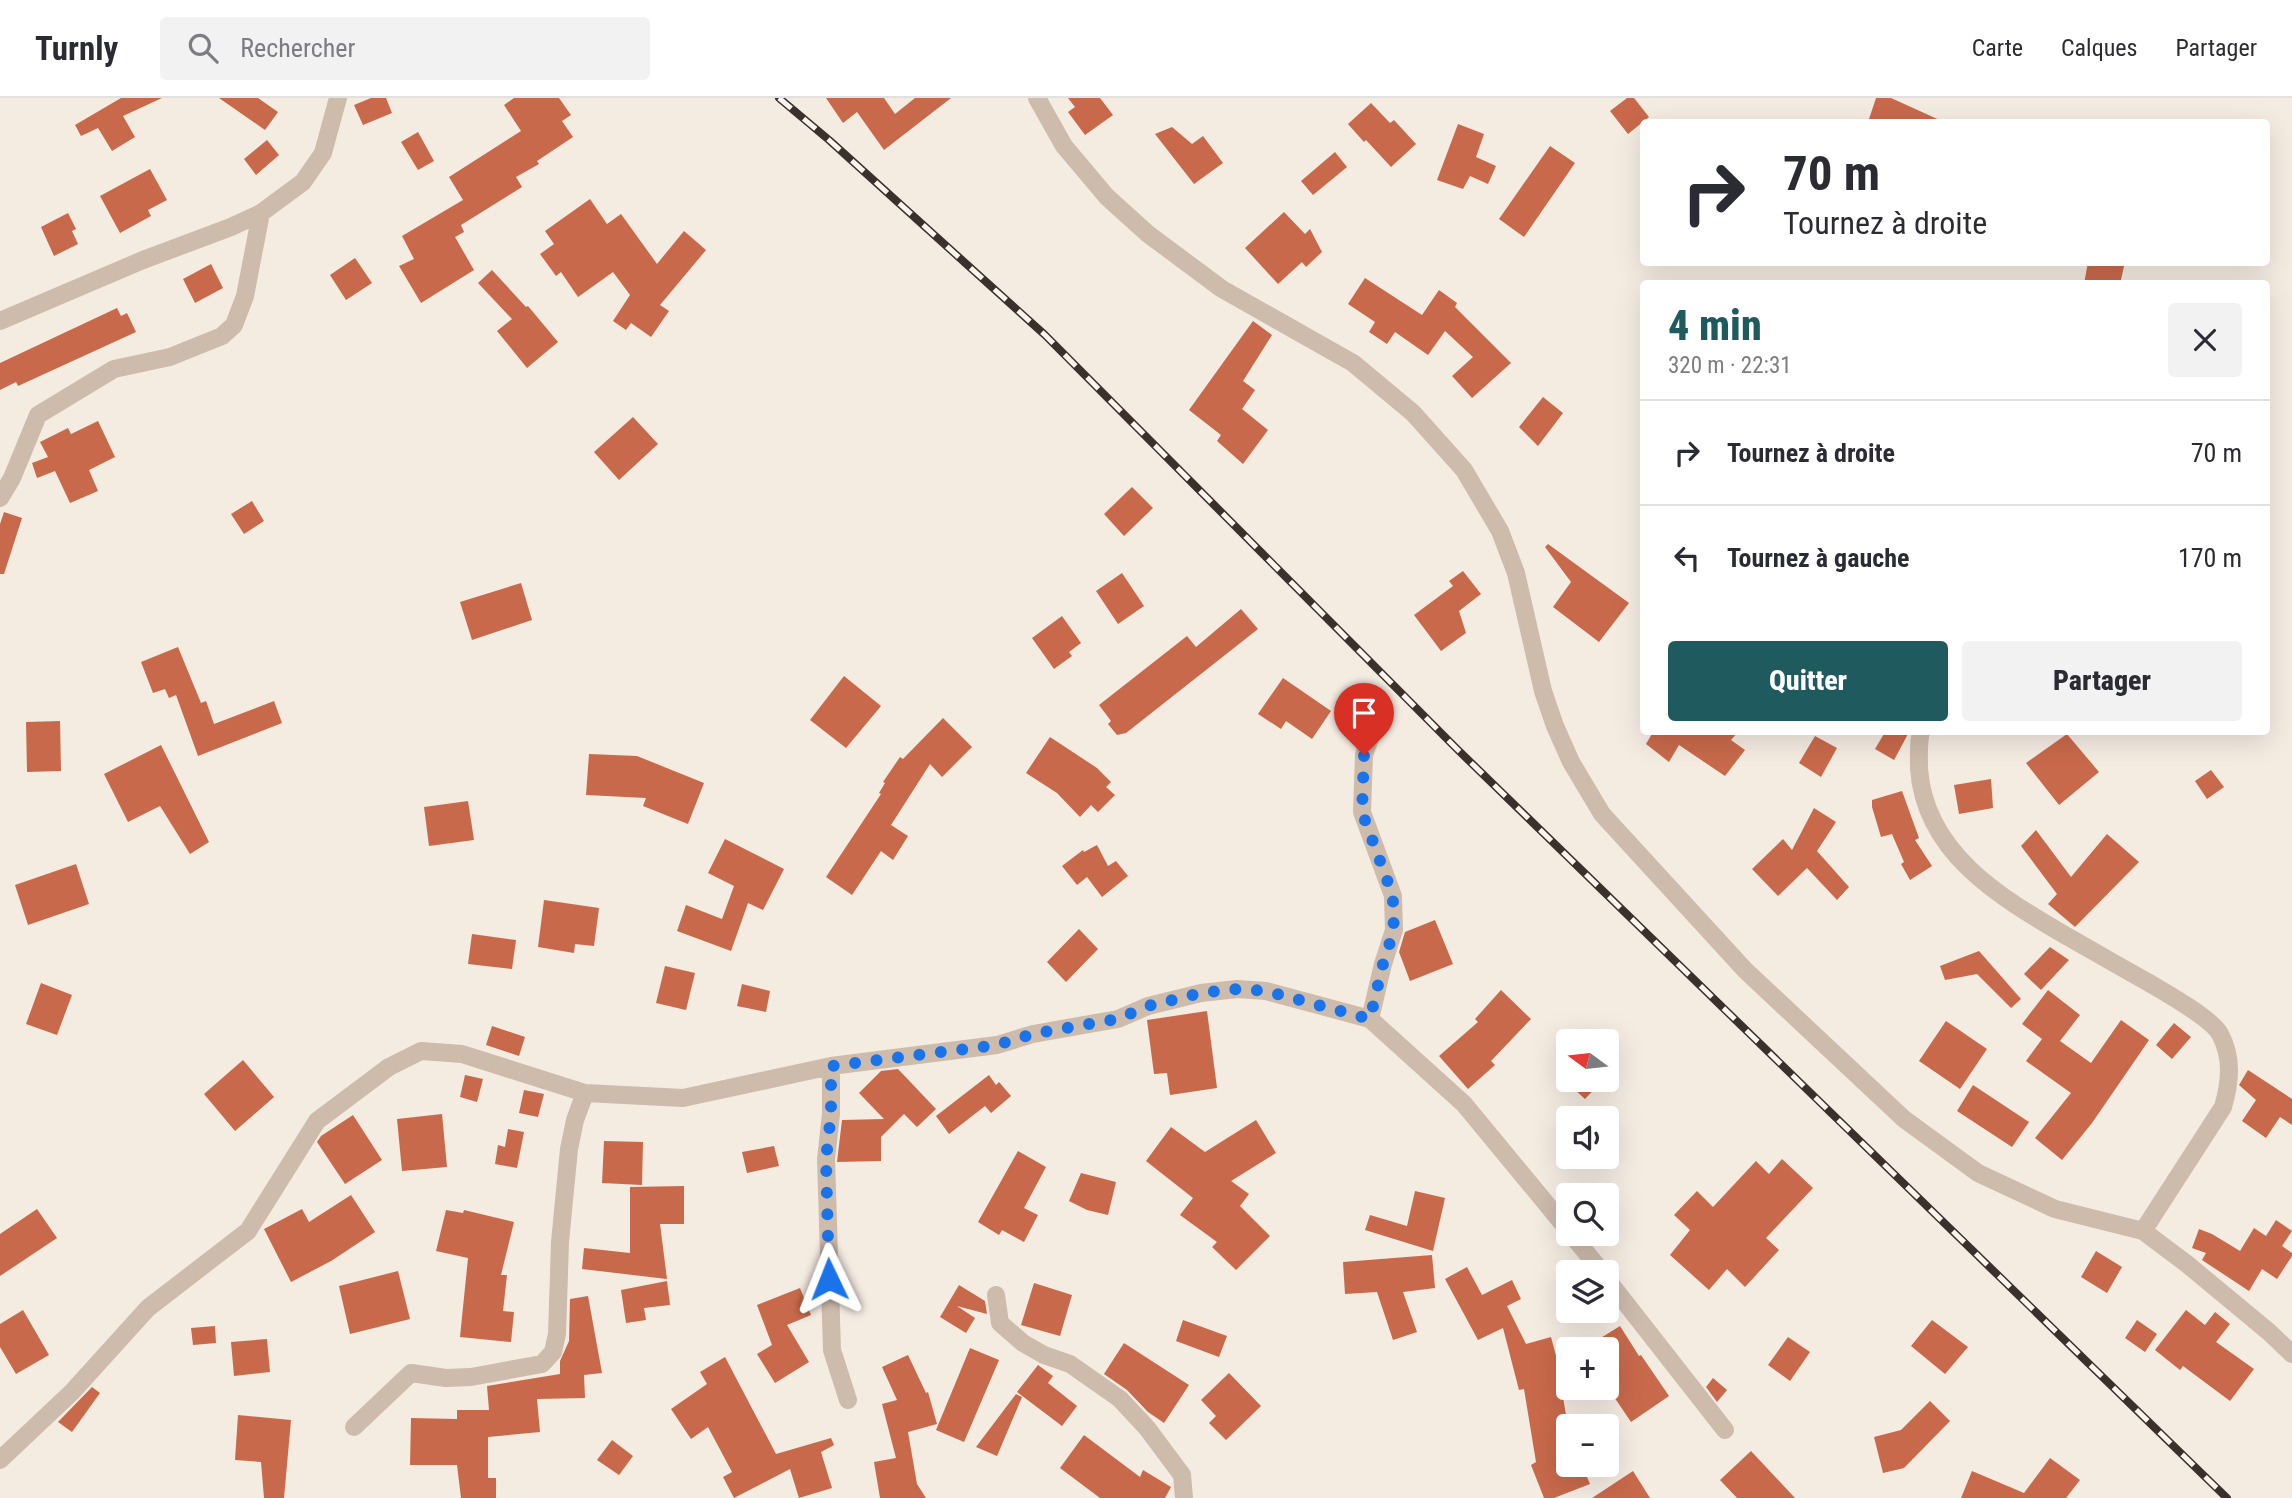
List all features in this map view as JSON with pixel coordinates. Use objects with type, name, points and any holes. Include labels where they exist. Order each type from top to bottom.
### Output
[{"type":"street","points":[[0,321],[261,213],[303,182],[323,153],[338,98]]},
{"type":"street","points":[[1037,98],[1064,146],[1107,197],[1148,234],[1222,289],[1353,363],[1413,413],[1464,470],[1486,504],[1516,573],[1543,691],[1571,762],[1602,814],[1745,970],[1904,1119],[1978,1173],[2055,1209],[2143,1231],[2187,1264],[2292,1354]]},
{"type":"street","points":[[0,498],[12,478],[38,415],[114,369],[170,357],[222,336],[234,325],[245,296],[261,213]]},
{"type":"street","points":[[1370,1019],[1394,930],[1393,896],[1362,812],[1364,755],[1378,716]]},
{"type":"street","points":[[1921,735],[1921,787],[1927,807],[1938,832],[1975,877],[2031,915],[2181,1002],[2219,1032],[2229,1059],[2229,1085],[2223,1107],[2143,1231]]},
{"type":"street","points":[[0,1460],[72,1392],[148,1308],[248,1231],[317,1121],[389,1066],[421,1051],[462,1054],[585,1093],[683,1098],[831,1066],[997,1045],[1033,1034],[1118,1019],[1148,1006],[1201,993],[1237,989],[1266,991],[1370,1019],[1464,1104],[1556,1215]]},
{"type":"street","points":[[831,1066],[831,1114],[826,1159],[832,1350],[848,1400]]},
{"type":"street","points":[[354,1427],[411,1373],[446,1378],[471,1377],[542,1364],[553,1352],[557,1334],[560,1242],[569,1149],[575,1120],[585,1093]]},
{"type":"street","points":[[1581,1246],[1592,1260]]},
{"type":"street","points":[[996,1295],[1000,1323],[1023,1343],[1044,1355],[1070,1364],[1120,1399],[1147,1428],[1182,1475],[1184,1498]]},
{"type":"street","points":[[1619,1295],[1725,1430]]},
{"type":"building","points":[[121,98],[162,98],[123,116],[135,137],[112,151],[98,128],[81,136],[75,125]]},
{"type":"building","points":[[219,98],[258,98],[278,112],[265,130]]},
{"type":"building","points":[[371,98],[386,98],[392,113],[363,125],[354,105]]},
{"type":"building","points":[[514,98],[559,98],[571,115],[562,121],[573,137],[537,161],[539,164],[516,177],[522,187],[461,225],[464,232],[455,237],[474,270],[421,303],[399,266],[414,259],[402,236],[463,200],[449,177],[521,131],[504,105]]},
{"type":"building","points":[[826,98],[884,98],[895,114],[915,98],[951,98],[884,150],[857,112],[843,123]]},
{"type":"building","points":[[1068,98],[1100,98],[1113,115],[1085,135],[1068,112],[1075,107]]},
{"type":"building","points":[[1627,98],[1634,98],[1649,117],[1640,119],[1640,124],[1628,134],[1610,111]]},
{"type":"building","points":[[1876,98],[1891,98],[1937,119],[1869,119]]},
{"type":"building","points":[[1371,103],[1390,123],[1394,120],[1416,144],[1391,167],[1348,124]]},
{"type":"building","points":[[1458,124],[1484,134],[1476,157],[1496,166],[1488,184],[1470,176],[1463,189],[1437,180]]},
{"type":"building","points":[[1172,127],[1192,144],[1203,136],[1223,163],[1194,184],[1155,134]]},
{"type":"building","points":[[418,132],[434,161],[418,170],[401,142]]},
{"type":"building","points":[[267,140],[279,155],[256,175],[244,159]]},
{"type":"building","points":[[1550,146],[1575,163],[1524,237],[1499,219]]},
{"type":"building","points":[[1335,152],[1347,167],[1313,195],[1301,181]]},
{"type":"building","points":[[150,169],[167,200],[148,210],[151,216],[120,233],[100,196]]},
{"type":"building","points":[[590,199],[607,224],[621,214],[657,264],[684,231],[706,250],[660,305],[669,311],[651,337],[631,323],[626,330],[613,321],[630,295],[613,272],[578,297],[561,272],[556,276],[540,254],[554,244],[545,231]]},
{"type":"building","points":[[1284,212],[1305,234],[1310,229],[1322,252],[1306,267],[1302,262],[1278,284],[1245,248]]},
{"type":"building","points":[[68,213],[76,229],[72,231],[78,244],[54,256],[41,227]]},
{"type":"building","points":[[355,258],[372,283],[346,300],[330,275]]},
{"type":"building","points":[[211,264],[223,288],[195,303],[183,279]]},
{"type":"building","points":[[2087,266],[2124,266],[2121,280],[2085,280]]},
{"type":"building","points":[[492,270],[526,307],[528,306],[558,342],[527,368],[497,331],[512,319],[478,283]]},
{"type":"building","points":[[1365,278],[1422,315],[1439,290],[1457,303],[1455,307],[1511,363],[1472,398],[1452,376],[1473,357],[1445,331],[1428,355],[1395,332],[1387,344],[1369,332],[1375,322],[1348,304]]},
{"type":"building","points":[[117,308],[121,316],[127,313],[136,332],[18,386],[16,382],[0,390],[0,363]]},
{"type":"building","points":[[1253,321],[1272,335],[1243,381],[1255,390],[1242,409],[1268,430],[1243,464],[1217,441],[1221,435],[1189,410]]},
{"type":"building","points":[[1543,397],[1563,413],[1538,446],[1519,427]]},
{"type":"building","points":[[633,417],[658,444],[619,480],[594,452]]},
{"type":"building","points":[[98,421],[115,457],[89,470],[98,491],[70,503],[55,471],[37,478],[32,463],[48,457],[40,442],[68,428],[71,434]]},
{"type":"building","points":[[1132,487],[1153,508],[1124,536],[1104,514]]},
{"type":"building","points":[[252,501],[264,521],[244,534],[231,514]]},
{"type":"building","points":[[4,512],[22,518],[4,574],[0,574],[0,524]]},
{"type":"building","points":[[1548,544],[1629,603],[1599,642],[1553,607],[1571,582],[1545,547]]},
{"type":"building","points":[[1463,571],[1481,594],[1459,611],[1466,633],[1441,651],[1414,615],[1453,586],[1449,581]]},
{"type":"building","points":[[1122,573],[1144,606],[1118,624],[1096,591]]},
{"type":"building","points":[[521,583],[532,620],[472,640],[460,602]]},
{"type":"building","points":[[1241,609],[1258,629],[1126,733],[1117,735],[1099,705],[1187,636],[1196,647]]},
{"type":"building","points":[[1062,616],[1081,643],[1069,652],[1072,656],[1054,669],[1032,638]]},
{"type":"building","points":[[178,647],[201,703],[206,701],[214,724],[274,701],[282,723],[198,756],[176,695],[169,698],[165,689],[153,693],[141,662]]},
{"type":"building","points":[[844,676],[881,706],[846,748],[810,720]]},
{"type":"building","points":[[1283,678],[1331,711],[1312,739],[1286,721],[1281,729],[1258,714]]},
{"type":"building","points":[[943,718],[972,747],[942,777],[930,764],[891,825],[908,836],[893,860],[881,851],[852,895],[826,877],[881,794],[879,793],[885,783],[883,782],[900,757],[903,759]]},
{"type":"building","points":[[60,721],[61,771],[27,772],[26,722]]},
{"type":"building","points":[[1651,735],[1735,735],[1731,740],[1745,750],[1725,776],[1679,745],[1669,762],[1646,744]]},
{"type":"building","points":[[1883,735],[1907,735],[1894,760],[1875,749]]},
{"type":"building","points":[[2068,735],[2099,772],[2059,805],[2026,763]]},
{"type":"building","points":[[1815,736],[1837,748],[1821,777],[1799,763]]},
{"type":"building","points":[[1050,737],[1097,768],[1111,782],[1106,787],[1115,795],[1098,812],[1091,805],[1080,817],[1057,793],[1026,773]]},
{"type":"building","points":[[161,745],[209,842],[190,854],[160,806],[128,822],[104,774]]},
{"type":"building","points":[[589,754],[637,756],[704,783],[688,824],[643,806],[646,798],[586,795]]},
{"type":"building","points":[[2211,770],[2224,787],[2207,799],[2195,781]]},
{"type":"building","points":[[1991,779],[1993,808],[1959,814],[1954,785]]},
{"type":"building","points":[[1902,791],[1919,838],[1915,840],[1932,866],[1910,880],[1901,864],[1904,862],[1892,834],[1881,837],[1872,807],[1872,800]]},
{"type":"building","points":[[468,801],[474,840],[429,846],[424,807]]},
{"type":"building","points":[[1814,808],[1836,822],[1817,851],[1849,887],[1837,900],[1807,868],[1778,896],[1752,869],[1783,839],[1792,850]]},
{"type":"building","points":[[2036,830],[2071,877],[2107,834],[2139,862],[2075,927],[2048,904],[2057,894],[2021,846]]},
{"type":"building","points":[[725,839],[784,869],[763,910],[748,903],[731,951],[677,931],[686,905],[722,919],[734,886],[708,873]]},
{"type":"building","points":[[1097,845],[1108,866],[1116,861],[1128,876],[1102,897],[1087,877],[1077,885],[1062,866],[1083,850],[1084,852]]},
{"type":"building","points":[[76,864],[89,904],[28,925],[15,885]]},
{"type":"building","points":[[544,900],[599,908],[594,946],[575,944],[574,953],[538,947]]},
{"type":"building","points":[[1435,920],[1453,964],[1410,981],[1399,952],[1405,932]]},
{"type":"building","points":[[1079,929],[1098,949],[1066,982],[1047,962]]},
{"type":"building","points":[[472,934],[516,940],[512,969],[468,964]]},
{"type":"building","points":[[2050,947],[2069,960],[2041,990],[2024,974]]},
{"type":"building","points":[[1979,951],[2021,999],[2011,1008],[1977,974],[1945,980],[1940,966]]},
{"type":"building","points":[[665,966],[695,973],[686,1010],[656,1003]]},
{"type":"building","points":[[41,983],[72,995],[57,1035],[26,1024]]},
{"type":"building","points":[[742,984],[770,991],[766,1012],[737,1006]]},
{"type":"building","points":[[1501,990],[1531,1019],[1491,1061],[1495,1065],[1468,1089],[1439,1056],[1478,1022],[1475,1019]]},
{"type":"building","points":[[2048,990],[2080,1015],[2060,1041],[2091,1063],[2121,1020],[2149,1040],[2092,1123],[2062,1160],[2035,1138],[2071,1093],[2026,1061],[2042,1039],[2022,1024]]},
{"type":"building","points":[[1207,1011],[1217,1088],[1170,1095],[1167,1073],[1154,1074],[1147,1020]]},
{"type":"building","points":[[1946,1021],[1987,1049],[1960,1089],[1919,1061]]},
{"type":"building","points":[[2174,1023],[2191,1037],[2172,1059],[2156,1045]]},
{"type":"building","points":[[492,1026],[525,1037],[519,1056],[486,1045]]},
{"type":"building","points":[[243,1060],[274,1097],[235,1131],[204,1094]]},
{"type":"building","points":[[898,1069],[936,1109],[917,1127],[904,1114],[881,1137],[881,1161],[837,1162],[842,1120],[884,1119],[859,1093],[881,1071]]},
{"type":"building","points":[[2248,1070],[2292,1099],[2292,1125],[2280,1117],[2266,1138],[2242,1121],[2256,1100],[2239,1085]]},
{"type":"building","points":[[465,1075],[483,1079],[477,1102],[460,1097]]},
{"type":"building","points":[[989,1075],[996,1085],[999,1082],[1011,1096],[991,1113],[985,1106],[949,1134],[936,1116]]},
{"type":"building","points":[[1973,1085],[2029,1122],[2012,1147],[1957,1111]]},
{"type":"building","points":[[524,1090],[544,1094],[538,1117],[519,1113]]},
{"type":"building","points":[[1577,1092],[1592,1092],[1585,1099]]},
{"type":"building","points":[[442,1114],[447,1167],[402,1171],[397,1119]]},
{"type":"building","points":[[353,1115],[382,1160],[345,1184],[317,1142],[321,1136]]},
{"type":"building","points":[[1256,1120],[1276,1153],[1231,1181],[1249,1194],[1240,1206],[1270,1236],[1236,1270],[1212,1247],[1217,1242],[1180,1215],[1193,1198],[1146,1161],[1171,1127],[1205,1152]]},
{"type":"building","points":[[508,1129],[524,1132],[517,1168],[495,1164],[498,1145],[505,1147]]},
{"type":"building","points":[[604,1141],[643,1142],[642,1185],[602,1183]]},
{"type":"building","points":[[774,1146],[779,1166],[747,1173],[742,1152]]},
{"type":"building","points":[[1018,1151],[1046,1167],[1024,1208],[1038,1215],[1024,1242],[1002,1230],[999,1235],[978,1222]]},
{"type":"building","points":[[1782,1159],[1813,1188],[1766,1238],[1779,1250],[1745,1287],[1727,1269],[1709,1290],[1670,1255],[1690,1230],[1674,1215],[1697,1191],[1713,1207],[1756,1161],[1769,1174]]},
{"type":"building","points":[[1081,1173],[1116,1182],[1108,1215],[1087,1210],[1069,1201]]},
{"type":"building","points":[[684,1186],[684,1224],[660,1224],[667,1279],[582,1269],[584,1248],[630,1253],[630,1187]]},
{"type":"building","points":[[1415,1191],[1445,1198],[1433,1251],[1365,1230],[1370,1215],[1407,1226]]},
{"type":"building","points":[[351,1195],[375,1232],[331,1261],[291,1282],[264,1229],[302,1209],[309,1222]]},
{"type":"building","points":[[37,1209],[57,1238],[0,1276],[0,1234]]},
{"type":"building","points":[[446,1210],[463,1213],[464,1210],[514,1222],[501,1275],[507,1275],[503,1311],[514,1312],[511,1342],[460,1337],[468,1258],[436,1251]]},
{"type":"building","points":[[2276,1220],[2292,1231],[2282,1246],[2292,1253],[2292,1256],[2277,1279],[2262,1269],[2249,1291],[2202,1260],[2206,1253],[2192,1248],[2199,1229],[2240,1251],[2254,1228],[2266,1236]]},
{"type":"building","points":[[2096,1251],[2122,1267],[2107,1293],[2081,1277]]},
{"type":"building","points":[[1432,1255],[1435,1288],[1403,1292],[1417,1332],[1393,1340],[1377,1292],[1345,1294],[1343,1262]]},
{"type":"building","points":[[1467,1267],[1482,1295],[1512,1280],[1521,1299],[1507,1306],[1526,1344],[1551,1337],[1556,1356],[1556,1400],[1564,1400],[1566,1414],[1556,1414],[1556,1477],[1587,1477],[1590,1484],[1554,1498],[1544,1498],[1531,1465],[1536,1462],[1524,1389],[1519,1390],[1503,1328],[1478,1340],[1445,1279]]},
{"type":"building","points":[[398,1271],[410,1319],[350,1334],[339,1286]]},
{"type":"building","points":[[667,1281],[670,1305],[644,1308],[646,1320],[626,1323],[621,1290]]},
{"type":"building","points":[[1034,1283],[1072,1295],[1060,1336],[1021,1325]]},
{"type":"building","points":[[959,1285],[985,1301],[987,1314],[957,1306],[975,1318],[966,1333],[940,1317]]},
{"type":"building","points":[[800,1288],[811,1315],[787,1325],[809,1362],[775,1383],[757,1354],[772,1345],[757,1305]]},
{"type":"building","points":[[588,1296],[602,1373],[584,1375],[585,1398],[537,1399],[540,1432],[488,1437],[488,1478],[496,1478],[496,1498],[461,1498],[457,1465],[410,1465],[411,1418],[457,1419],[457,1410],[489,1410],[487,1386],[560,1374],[560,1361],[569,1341],[570,1299]]},
{"type":"building","points":[[23,1310],[49,1355],[16,1374],[0,1347],[0,1324]]},
{"type":"building","points":[[2186,1310],[2205,1325],[2215,1312],[2230,1324],[2216,1342],[2254,1369],[2230,1401],[2183,1366],[2180,1370],[2155,1350]]},
{"type":"building","points":[[1183,1320],[1227,1336],[1219,1357],[1176,1341]]},
{"type":"building","points":[[1932,1320],[1968,1347],[1945,1374],[1911,1346]]},
{"type":"building","points":[[2137,1320],[2157,1334],[2145,1352],[2125,1338]]},
{"type":"building","points":[[215,1326],[216,1343],[193,1345],[191,1328]]},
{"type":"building","points":[[1620,1326],[1669,1396],[1631,1422],[1616,1400],[1619,1400],[1619,1337],[1602,1337]]},
{"type":"building","points":[[1788,1337],[1810,1352],[1790,1381],[1768,1365]]},
{"type":"building","points":[[267,1339],[270,1372],[234,1376],[231,1342]]},
{"type":"building","points":[[1124,1343],[1189,1385],[1164,1423],[1148,1412],[1127,1390],[1104,1374]]},
{"type":"building","points":[[970,1348],[999,1360],[964,1442],[936,1430]]},
{"type":"building","points":[[908,1355],[926,1393],[928,1392],[937,1424],[908,1432],[917,1484],[926,1498],[880,1498],[874,1462],[896,1458],[882,1404],[897,1400],[882,1367]]},
{"type":"building","points":[[725,1357],[776,1454],[831,1438],[834,1445],[821,1452],[832,1488],[799,1498],[790,1469],[734,1498],[723,1477],[732,1472],[708,1427],[691,1439],[671,1409],[707,1384],[700,1372]]},
{"type":"building","points":[[1038,1365],[1053,1376],[1048,1383],[1077,1406],[1062,1426],[1017,1392]]},
{"type":"building","points":[[1229,1373],[1261,1406],[1226,1440],[1209,1423],[1216,1416],[1201,1400]]},
{"type":"building","points":[[1713,1378],[1727,1390],[1717,1402],[1706,1387]]},
{"type":"building","points":[[92,1387],[100,1393],[72,1432],[58,1422]]},
{"type":"building","points":[[1016,1394],[1022,1397],[997,1456],[976,1447]]},
{"type":"building","points":[[1930,1401],[1950,1421],[1904,1468],[1883,1473],[1874,1437],[1901,1430]]},
{"type":"building","points":[[238,1415],[291,1420],[284,1498],[264,1498],[261,1462],[235,1460]]},
{"type":"building","points":[[1084,1435],[1140,1477],[1143,1470],[1171,1487],[1165,1498],[1100,1498],[1060,1468]]},
{"type":"building","points":[[612,1440],[633,1456],[619,1475],[597,1460]]},
{"type":"building","points":[[1751,1451],[1795,1498],[1737,1498],[1720,1480]]},
{"type":"building","points":[[2050,1458],[2080,1480],[2066,1498],[1961,1498],[1972,1471],[2024,1493]]},
{"type":"building","points":[[1633,1471],[1650,1498],[1592,1498]]},
{"type":"railway","points":[[779,98],[1045,335],[1457,749],[2227,1498]]},
{"type":"route","points":[[829,1279],[826,1159],[831,1114],[831,1066],[997,1045],[1033,1034],[1118,1019],[1148,1006],[1201,993],[1237,989],[1266,991],[1370,1019],[1394,930],[1393,896],[1362,812],[1364,755]]}]
